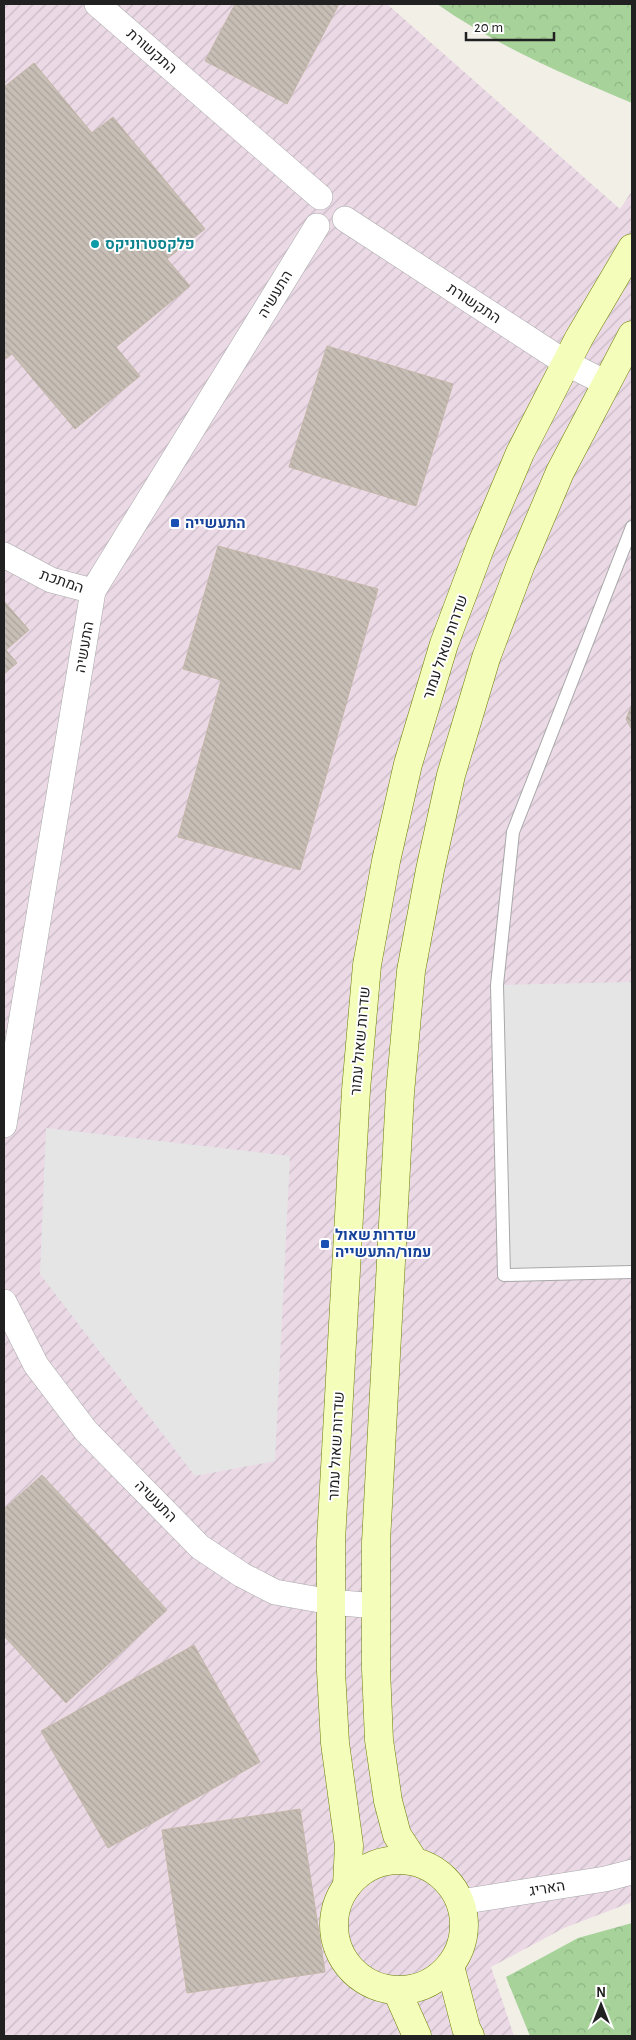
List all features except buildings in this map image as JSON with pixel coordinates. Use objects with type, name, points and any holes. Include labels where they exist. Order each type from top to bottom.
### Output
[{"type":"street","name":"התקשורת","points":[[97,4],[320,197]]},
{"type":"street","points":[[329,195],[337,197],[343,203],[346,211],[345,219],[340,226],[333,230],[322,230],[311,218],[313,205],[320,197],[329,195]]},
{"type":"street","name":"התקשורת","points":[[345,219],[566,363],[606,383]]},
{"type":"street","name":"התעשיה","points":[[4,1125],[94,592],[317,226]]},
{"type":"street","name":"שדרות שאול עמור","points":[[347,1886],[350,1845],[335,1743],[331,1671],[331,1541],[356,1090],[367,965],[386,861],[408,764],[444,644],[480,548],[520,453],[566,363],[632,248]]},
{"type":"street","points":[[414,1862],[397,1835],[388,1800],[379,1740],[376,1670],[376,1542],[400,1093],[411,971],[430,870],[451,775],[486,658],[521,564],[560,472],[632,335]]},
{"type":"street","name":"המתכת","points":[[4,554],[51,580],[94,592]]},
{"type":"street","name":"התעשיה","points":[[4,1302],[36,1365],[86,1431],[200,1547],[242,1575],[276,1592],[331,1602],[376,1606]]},
{"type":"street","points":[[393,1860],[414,1862],[433,1870],[449,1884],[460,1902],[464,1924],[461,1946],[450,1966],[435,1980],[417,1988],[397,1991],[375,1986],[356,1975],[342,1958],[334,1938],[334,1916],[340,1895],[354,1877],[372,1865],[393,1860]]},
{"type":"street","name":"האריג","points":[[460,1902],[605,1879],[632,1872]]},
{"type":"street","points":[[450,1966],[466,2028],[470,2036]]},
{"type":"street","points":[[397,1991],[417,2036]]},
{"type":"lane","points":[[632,527],[513,832],[497,985],[504,1275],[632,1272]]},
{"type":"shaded area","points":[[4,4],[387,4],[620,209],[632,191],[632,1902],[564,1928],[491,1967],[514,2036],[4,2036]]},
{"type":"shaded area","points":[[632,982],[632,1272],[504,1275],[497,985]]},
{"type":"shaded area","points":[[46,1128],[290,1156],[275,1461],[195,1476],[40,1274]]},
{"type":"green space","points":[[437,4],[632,4],[632,103],[507,46]]},
{"type":"green space","points":[[632,1923],[632,2036],[530,2036],[506,1977],[578,1938]]},
{"type":"place","name":"פלקסטרוניקס","points":[[95,244]]},
{"type":"place","name":"התעשייה","points":[[175,523]]},
{"type":"place","name":"שדרות שאול עמור/התעשייה","points":[[325,1244]]}]
